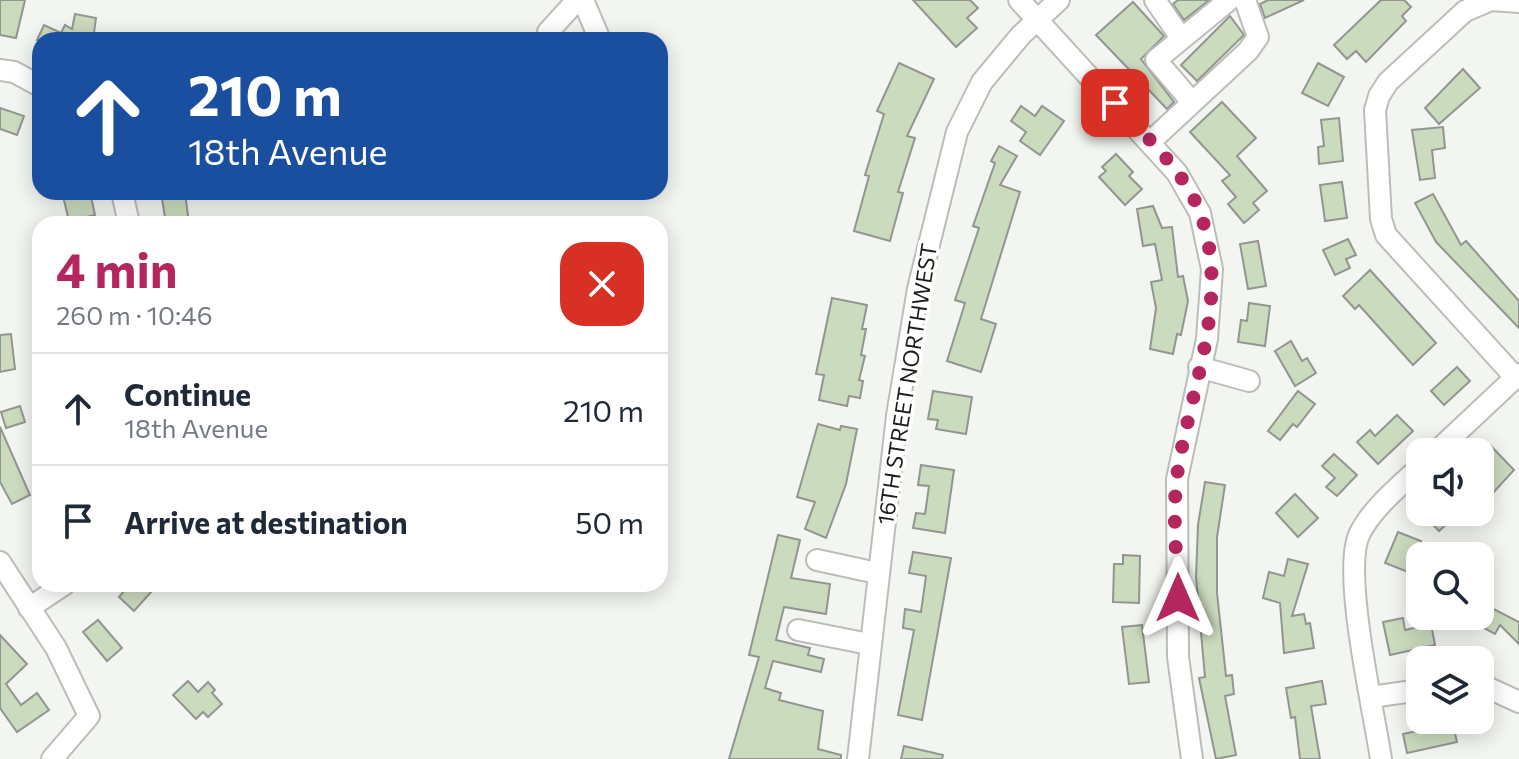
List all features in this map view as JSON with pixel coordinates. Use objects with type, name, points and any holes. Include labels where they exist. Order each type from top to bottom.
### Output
[{"type":"street","points":[[548,32],[580,0],[596,32]]},
{"type":"street","points":[[1019,0],[1177,173],[1200,213],[1212,269],[1207,339],[1177,479],[1178,657],[1192,759]]},
{"type":"street","name":"16TH STREET NORTHWEST","points":[[858,759],[897,416],[918,289],[957,132],[982,82],[1059,0]]},
{"type":"street","points":[[1155,0],[1181,38]]},
{"type":"street","points":[[1192,102],[1156,60],[1229,0]]},
{"type":"street","points":[[1150,142],[1248,51],[1258,37],[1245,0]]},
{"type":"street","points":[[1451,438],[1517,376],[1386,235],[1381,219],[1375,110],[1388,82],[1465,11],[1491,0],[1519,2]]},
{"type":"street","points":[[0,70],[14,72],[32,82]]},
{"type":"street","points":[[1199,367],[1249,381]]},
{"type":"street","points":[[1381,759],[1353,575],[1358,536],[1384,502],[1406,481]]},
{"type":"street","points":[[817,560],[877,573]]},
{"type":"street","points":[[0,562],[56,648],[89,716],[52,759]]},
{"type":"street","points":[[29,608],[53,592]]},
{"type":"street","points":[[798,630],[869,644]]},
{"type":"street","points":[[1494,688],[1519,702]]},
{"type":"street","points":[[1371,697],[1406,692]]},
{"type":"building","points":[[0,0],[25,0],[16,38],[0,35]]},
{"type":"building","points":[[913,0],[970,0],[978,8],[967,18],[977,28],[956,47]]},
{"type":"building","points":[[1178,0],[1209,0],[1184,20],[1173,4]]},
{"type":"building","points":[[1268,0],[1304,0],[1265,18],[1260,4]]},
{"type":"building","points":[[1381,0],[1404,0],[1411,7],[1402,16],[1406,21],[1366,62],[1356,51],[1347,59],[1334,45]]},
{"type":"building","points":[[1133,2],[1164,36],[1141,59],[1174,102],[1167,109],[1096,35]]},
{"type":"building","points":[[75,14],[96,18],[94,32],[62,32],[65,25],[72,29]]},
{"type":"building","points":[[1230,16],[1244,35],[1197,81],[1181,65]]},
{"type":"building","points":[[44,25],[59,32],[41,32]]},
{"type":"building","points":[[899,63],[934,79],[907,136],[915,138],[898,192],[903,193],[890,241],[854,231],[869,176],[865,175],[884,114],[877,111]]},
{"type":"building","points":[[1318,63],[1344,77],[1328,106],[1302,93]]},
{"type":"building","points":[[1463,69],[1480,88],[1439,124],[1425,108]]},
{"type":"building","points":[[1222,102],[1256,138],[1237,156],[1267,191],[1253,203],[1259,210],[1244,223],[1228,204],[1236,197],[1222,181],[1230,175],[1190,132]]},
{"type":"building","points":[[1021,106],[1035,116],[1042,106],[1064,121],[1040,155],[1020,141],[1026,132],[1011,121]]},
{"type":"building","points":[[0,108],[24,116],[17,135],[0,129]]},
{"type":"building","points":[[1339,118],[1343,161],[1319,164],[1318,147],[1324,146],[1321,120]]},
{"type":"building","points":[[1443,127],[1445,148],[1432,150],[1435,178],[1420,180],[1412,130]]},
{"type":"building","points":[[999,146],[1017,156],[1000,185],[1020,192],[981,319],[996,324],[981,372],[947,361],[965,303],[955,300],[979,228],[973,226],[995,163],[991,161]]},
{"type":"building","points":[[1116,154],[1133,172],[1129,176],[1142,189],[1125,205],[1099,177],[1106,171],[1102,167]]},
{"type":"building","points":[[1342,182],[1347,218],[1325,221],[1320,185]]},
{"type":"building","points":[[1433,194],[1461,245],[1466,241],[1519,301],[1519,328],[1436,242],[1415,203]]},
{"type":"building","points":[[64,200],[92,200],[95,215],[68,216]]},
{"type":"building","points":[[162,200],[186,200],[188,216],[165,216]]},
{"type":"building","points":[[1153,206],[1162,228],[1172,227],[1178,277],[1183,276],[1188,301],[1181,335],[1177,334],[1173,354],[1150,349],[1156,308],[1151,282],[1162,280],[1155,244],[1143,246],[1137,209]]},
{"type":"building","points":[[1348,239],[1356,255],[1346,259],[1350,268],[1335,275],[1323,250]]},
{"type":"building","points":[[1258,241],[1266,286],[1248,289],[1240,244]]},
{"type":"building","points":[[1370,270],[1436,343],[1413,365],[1359,305],[1355,309],[1343,296]]},
{"type":"building","points":[[832,298],[867,305],[862,329],[866,329],[861,355],[865,356],[859,380],[863,381],[860,398],[849,396],[847,406],[819,400],[824,375],[816,374]]},
{"type":"building","points":[[1249,303],[1270,306],[1265,346],[1238,342],[1241,320],[1247,321]]},
{"type":"building","points":[[11,334],[15,369],[0,372],[0,335]]},
{"type":"building","points":[[1291,341],[1302,361],[1307,358],[1316,373],[1295,386],[1275,351]]},
{"type":"building","points":[[1457,367],[1470,381],[1444,405],[1431,391]]},
{"type":"building","points":[[933,391],[972,397],[966,434],[936,429],[938,420],[928,419]]},
{"type":"building","points":[[1298,391],[1315,404],[1297,427],[1293,424],[1280,440],[1268,431]]},
{"type":"building","points":[[20,406],[25,422],[6,428],[1,412]]},
{"type":"building","points":[[1397,415],[1413,431],[1378,464],[1357,442],[1370,430],[1375,436]]},
{"type":"building","points":[[818,424],[840,430],[841,426],[857,429],[846,484],[826,538],[805,529],[815,502],[797,497]]},
{"type":"building","points":[[0,427],[30,495],[12,504],[0,482]]},
{"type":"building","points":[[1494,449],[1514,470],[1494,492]]},
{"type":"building","points":[[1334,454],[1357,475],[1337,496],[1326,487],[1335,478],[1322,466]]},
{"type":"building","points":[[921,465],[954,470],[945,533],[913,528],[916,513],[925,514],[929,486],[918,485]]},
{"type":"building","points":[[1205,482],[1225,485],[1217,537],[1217,593],[1226,676],[1232,675],[1234,694],[1225,696],[1236,755],[1216,759],[1199,678],[1205,677],[1196,577],[1198,525]]},
{"type":"building","points":[[1295,494],[1318,518],[1298,537],[1276,513]]},
{"type":"building","points":[[1398,532],[1421,541],[1406,542],[1406,571],[1385,563]]},
{"type":"building","points":[[778,535],[800,540],[791,578],[830,584],[826,614],[784,607],[776,640],[810,648],[808,655],[824,659],[821,672],[773,661],[765,688],[781,693],[779,700],[823,711],[818,749],[841,755],[841,759],[729,759],[759,657],[749,655]]},
{"type":"building","points":[[913,552],[951,558],[922,720],[898,715],[914,630],[903,628],[905,609],[921,612],[926,576],[909,573]]},
{"type":"building","points":[[1123,555],[1140,556],[1139,603],[1113,602],[1114,564],[1123,564]]},
{"type":"building","points":[[1288,559],[1308,564],[1292,616],[1304,614],[1306,624],[1310,623],[1314,648],[1284,653],[1280,603],[1263,598],[1269,572],[1284,576]]},
{"type":"building","points":[[123,592],[151,592],[134,611],[119,597]]},
{"type":"building","points":[[1494,609],[1519,622],[1519,644],[1500,625],[1495,634],[1488,630],[1494,630]]},
{"type":"building","points":[[1403,618],[1405,630],[1432,630],[1435,645],[1406,646],[1406,651],[1390,655],[1383,622]]},
{"type":"building","points":[[98,620],[122,648],[107,661],[83,632]]},
{"type":"building","points":[[1142,625],[1149,682],[1129,684],[1122,627]]},
{"type":"building","points":[[0,635],[27,664],[6,684],[21,705],[37,693],[49,710],[17,732],[0,708]]},
{"type":"building","points":[[188,681],[198,692],[208,682],[215,690],[212,693],[222,704],[208,717],[203,712],[196,719],[173,695]]},
{"type":"building","points":[[1322,681],[1326,704],[1311,706],[1320,759],[1300,759],[1295,717],[1291,718],[1286,688]]},
{"type":"building","points":[[1403,734],[1455,734],[1457,742],[1407,753]]},
{"type":"building","points":[[904,746],[943,755],[942,759],[901,759]]},
{"type":"route","points":[[1115,103],[1177,173],[1200,213],[1212,269],[1207,339],[1191,401],[1177,479],[1178,598]]}]
